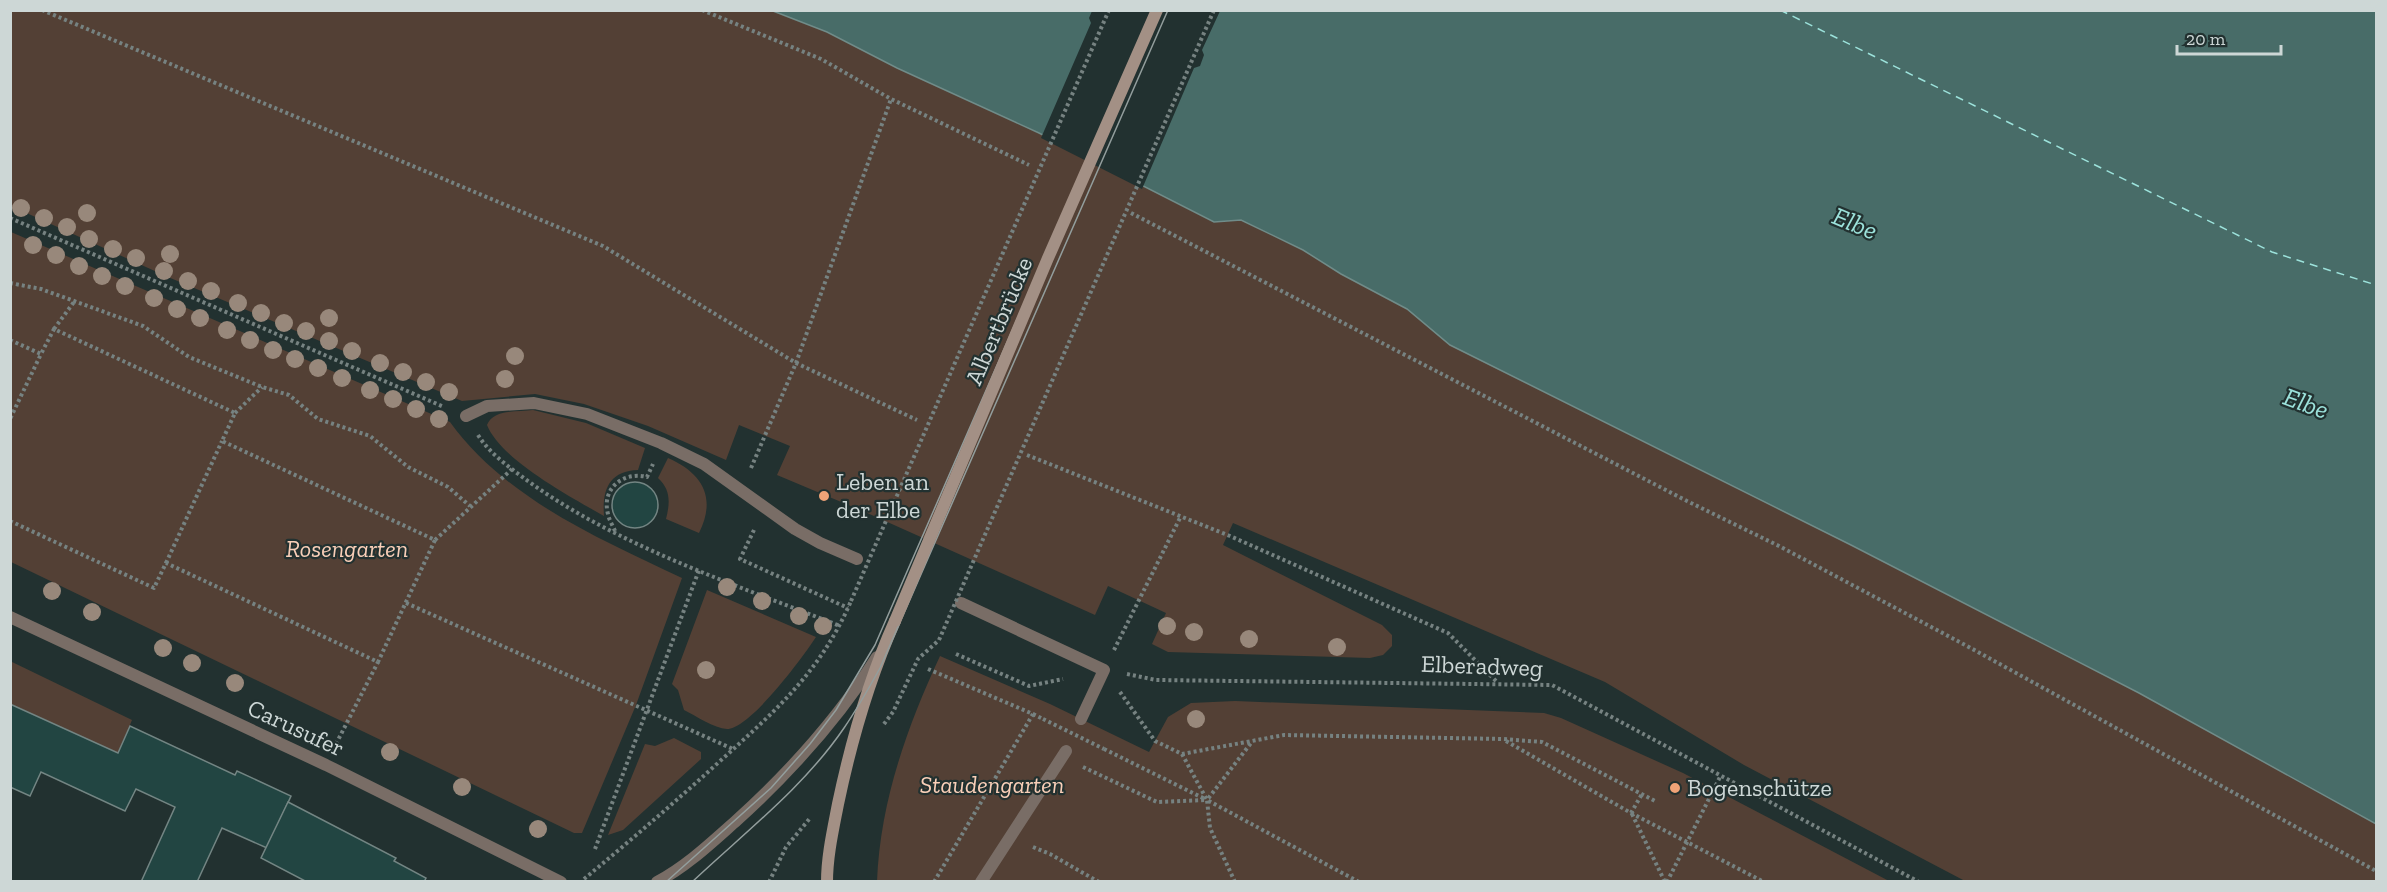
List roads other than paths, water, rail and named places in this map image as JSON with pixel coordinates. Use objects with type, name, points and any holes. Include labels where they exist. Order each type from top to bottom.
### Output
[{"type":"main road","name":"Albertbrücke","points":[[827,882],[831,837],[844,775],[882,649],[1048,258],[1157,10]]},
{"type":"street","points":[[466,416],[487,406],[534,403],[586,414],[661,443],[704,464],[820,543],[857,559]]},
{"type":"street","points":[[961,603],[1104,670],[1081,719]]},
{"type":"street","name":"Carusufer","points":[[10,617],[326,765],[561,882]]},
{"type":"street","points":[[657,882],[680,868],[701,851],[786,773],[841,710],[882,649]]},
{"type":"street","points":[[981,882],[1066,751]]},
{"type":"water","name":"Elbe","points":[[773,11],[2376,11],[2376,824],[2139,693],[1851,545],[1450,345],[1407,309],[1341,274],[1303,250],[1241,220],[1214,222],[1039,133],[897,68],[827,32]]},
{"type":"tram line","points":[[666,882],[771,788],[810,744],[836,710],[875,645],[1152,10]]},
{"type":"tram line","points":[[692,882],[811,770],[844,728],[880,668],[1168,10]]},
{"type":"place","name":"Leben an der Elbe","points":[[824,496]]},
{"type":"place","name":"Bogenschütze","points":[[1675,788]]},
{"type":"park label","name":"Rosengarten","points":[[347,549]]},
{"type":"park label","name":"Staudengarten","points":[[992,785]]}]
